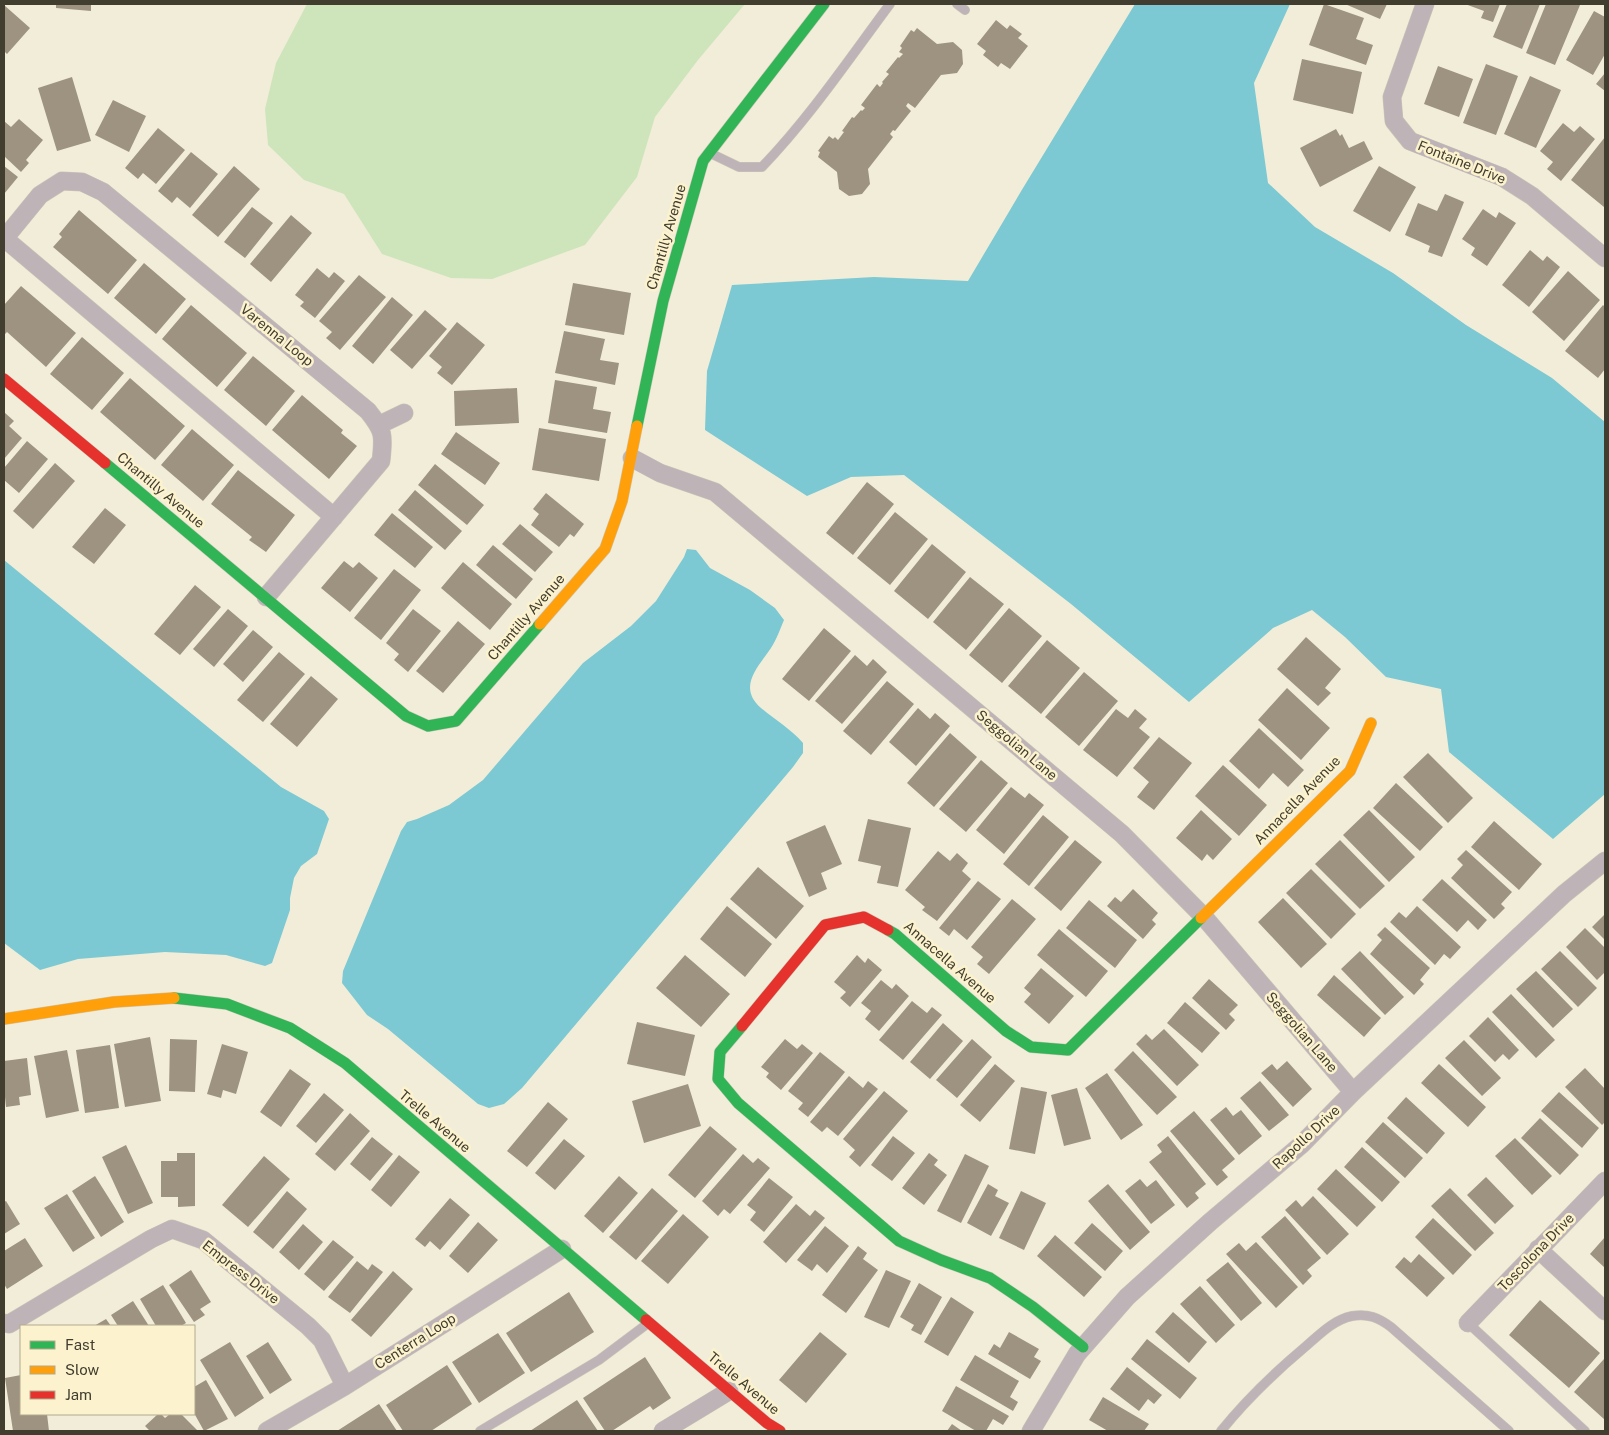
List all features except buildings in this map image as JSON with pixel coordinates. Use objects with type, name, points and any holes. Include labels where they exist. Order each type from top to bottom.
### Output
[{"type":"street","name":"Chantilly Avenue","points":[[4,379],[406,716],[428,726],[456,721],[604,548],[622,501],[663,301],[703,161],[824,4]]},
{"type":"street","name":"Fontaine Drive","points":[[1425,4],[1392,97],[1394,121],[1410,141],[1502,177],[1532,196],[1605,258]]},
{"type":"street","name":"Varenna Loop","points":[[4,238],[40,195],[62,181],[82,182],[103,192],[368,411],[379,425]]},
{"type":"street","points":[[4,238],[334,517]]},
{"type":"street","points":[[266,597],[381,461],[384,438],[379,425],[404,413]]},
{"type":"street","name":"Seggolian Lane","points":[[632,458],[660,473],[715,492],[1122,834],[1204,917],[1353,1092]]},
{"type":"street","name":"Annacella Avenue","points":[[1083,1347],[1033,1306],[990,1278],[941,1260],[899,1241],[738,1103],[718,1079],[720,1052],[825,925],[864,917],[895,934],[1006,1031],[1031,1047],[1068,1050],[1350,771],[1372,723]]},
{"type":"street","name":"Rapollo Drive","points":[[1031,1431],[1076,1354],[1127,1297],[1210,1222],[1301,1144],[1353,1092],[1564,894],[1605,861]]},
{"type":"street","name":"Trelle Avenue","points":[[4,1019],[114,1002],[172,998],[227,1004],[290,1028],[345,1063],[729,1391],[767,1423],[780,1431]]},
{"type":"street","name":"Toscolona Drive","points":[[1468,1323],[1605,1181]]},
{"type":"street","name":"Empress Drive","points":[[4,1323],[9,1324],[172,1228],[203,1240],[308,1326],[322,1340],[345,1386]]},
{"type":"street","name":"Centerra Loop","points":[[267,1431],[345,1386],[562,1249]]},
{"type":"street","points":[[1538,1250],[1605,1311]]},
{"type":"street","points":[[663,1431],[729,1391]]},
{"type":"lane","points":[[709,152],[739,167],[762,167],[786,143],[890,4]]},
{"type":"lane","points":[[1221,1431],[1240,1407],[1275,1373],[1325,1330],[1340,1320],[1364,1315],[1378,1318],[1391,1327],[1509,1431]]},
{"type":"lane","points":[[480,1431],[599,1360],[649,1322]]},
{"type":"lane","points":[[1468,1323],[1585,1431]]},
{"type":"green space","points":[[307,4],[745,4],[698,60],[655,117],[637,177],[585,245],[492,279],[451,278],[382,254],[344,194],[304,180],[268,145],[265,109],[276,63]]},
{"type":"water","points":[[1135,4],[1290,4],[1254,83],[1268,183],[1315,227],[1393,273],[1466,325],[1552,378],[1605,422],[1605,794],[1553,839],[1449,752],[1441,689],[1386,677],[1345,637],[1312,610],[1273,628],[1189,702],[1071,604],[904,475],[851,477],[807,496],[705,430],[707,371],[732,285],[874,277],[968,281]]},
{"type":"water","points":[[687,549],[696,550],[710,568],[750,590],[775,608],[784,620],[777,638],[752,677],[751,692],[754,700],[761,708],[803,743],[803,753],[522,1088],[504,1104],[489,1108],[478,1104],[388,1029],[367,1015],[342,983],[343,971],[401,831],[407,822],[449,805],[483,780],[583,663],[631,626],[656,601],[684,557]]},
{"type":"water","points":[[4,560],[281,787],[324,811],[329,819],[317,854],[301,866],[294,878],[290,910],[272,963],[265,966],[226,955],[165,952],[78,959],[40,970],[4,943]]},
{"type":"traffic: fast","points":[[637,426],[663,301],[703,161],[824,4]]},
{"type":"traffic: fast","points":[[105,463],[406,716],[428,726],[456,721],[540,624]]},
{"type":"traffic: fast","points":[[888,930],[895,934],[1006,1031],[1031,1047],[1068,1050],[1201,918]]},
{"type":"traffic: fast","points":[[174,998],[227,1004],[290,1028],[345,1063],[646,1320]]},
{"type":"traffic: fast","points":[[742,1026],[720,1052],[718,1079],[738,1103],[899,1241],[941,1260],[990,1278],[1033,1307],[1083,1347]]},
{"type":"traffic: slow","points":[[540,624],[605,549],[622,501],[637,426]]},
{"type":"traffic: slow","points":[[1201,918],[1350,771],[1371,723]]},
{"type":"traffic: slow","points":[[4,1019],[114,1002],[174,998]]},
{"type":"traffic: jam","points":[[4,379],[105,463]]},
{"type":"traffic: jam","points":[[742,1026],[825,925],[864,917],[888,930]]},
{"type":"traffic: jam","points":[[646,1320],[767,1423],[780,1431]]}]
